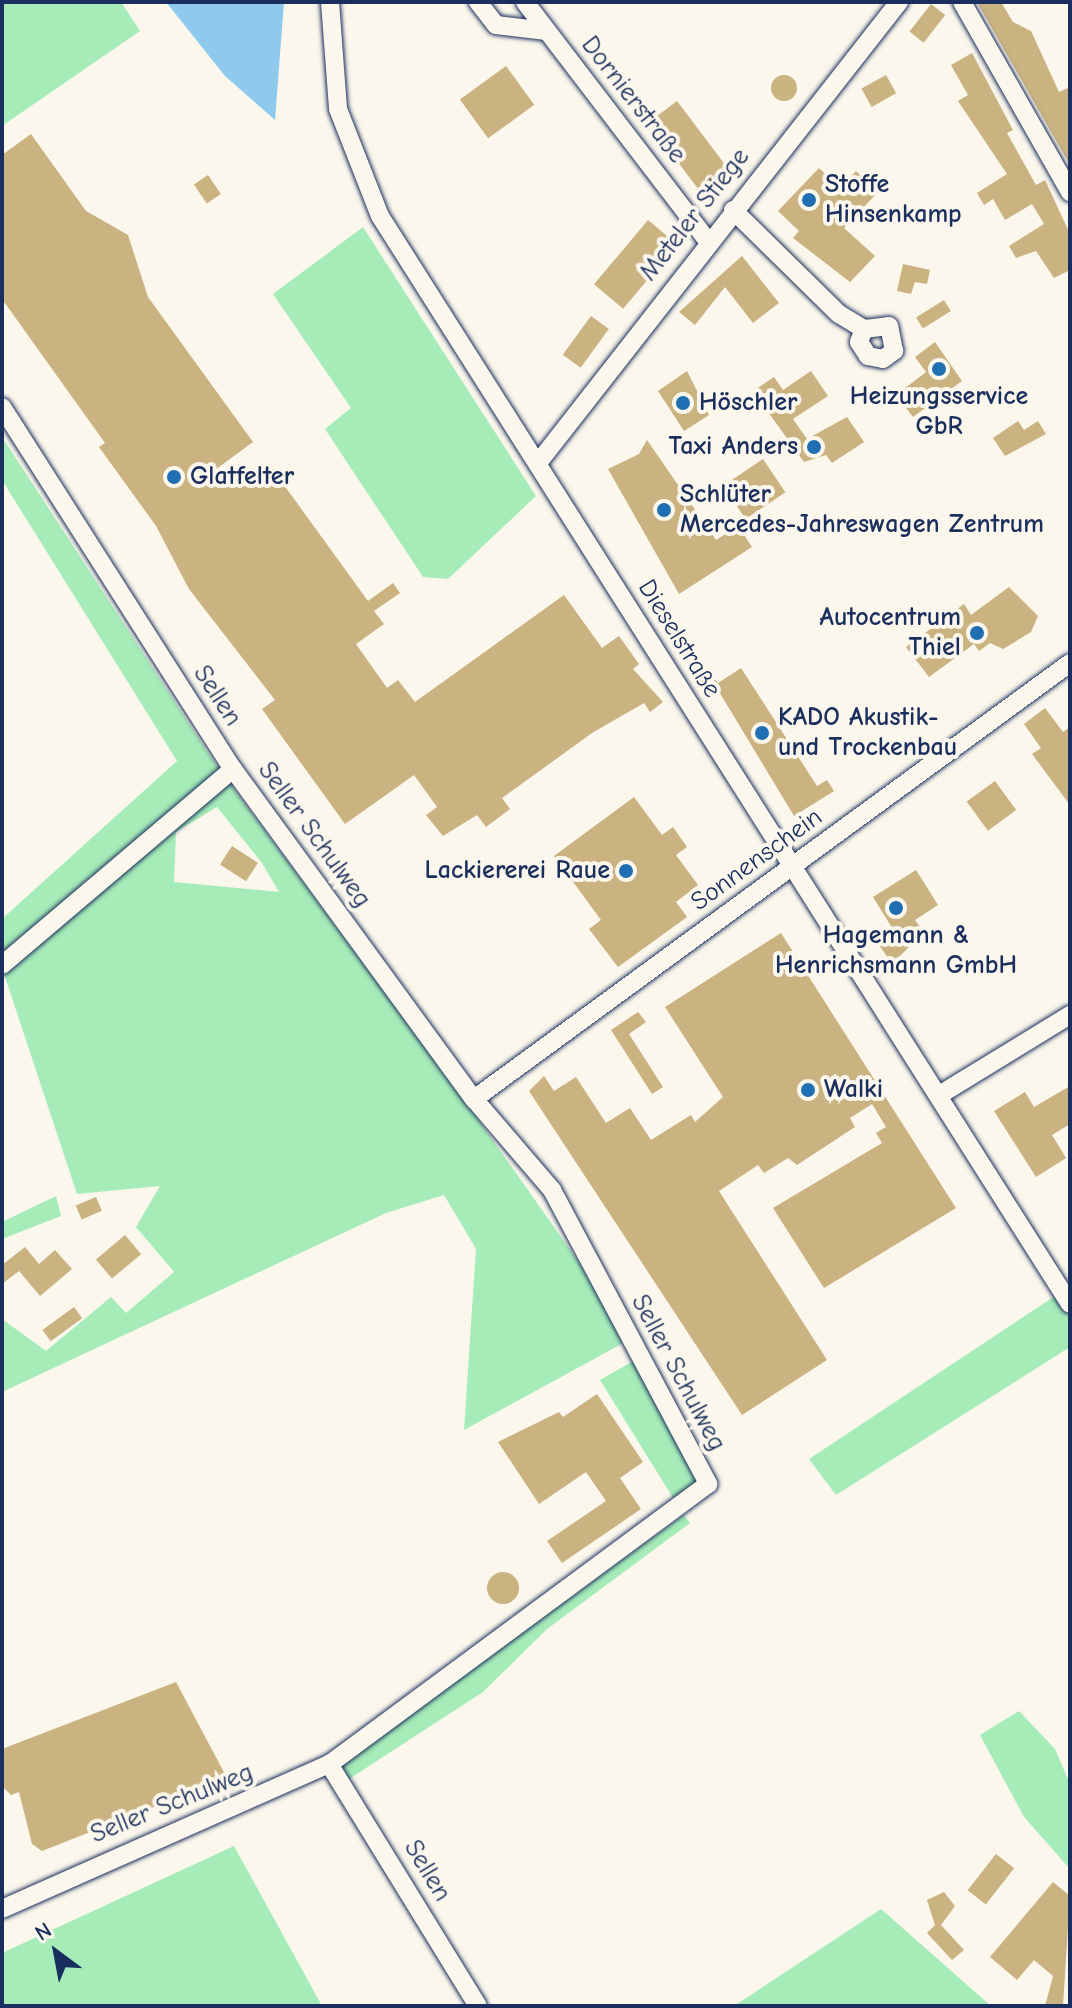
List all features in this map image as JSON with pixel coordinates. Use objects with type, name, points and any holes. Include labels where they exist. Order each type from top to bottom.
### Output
[{"type":"street","name":"Dieselstraße","points":[[330,2],[334,92],[361,181],[941,1094],[1070,1304]]},
{"type":"street","name":"Dornierstraße","points":[[478,2],[496,25],[547,31]]},
{"type":"street","name":"Dornierstraße","points":[[525,2],[707,240]]},
{"type":"street","name":"Meteler Stiege","points":[[538,463],[707,240],[899,2]]},
{"type":"street","points":[[962,2],[1070,192]]},
{"type":"street","points":[[733,210],[839,314],[864,329]]},
{"type":"street","name":"Sellen","points":[[2,407],[11,438],[233,769],[2,965]]},
{"type":"street","name":"Sonnenschein","points":[[474,1099],[1070,663]]},
{"type":"street","name":"Seller Schulweg","points":[[2,1909],[329,1764],[708,1484],[552,1190],[474,1099],[233,769]]},
{"type":"street","points":[[941,1094],[1070,1015]]},
{"type":"street","name":"Sellen","points":[[329,1764],[478,2006]]},
{"type":"green space","points":[[2,2],[121,2],[140,31],[2,126]]},
{"type":"green space","points":[[363,227],[536,496],[448,579],[423,577],[325,429],[351,408],[273,294]]},
{"type":"green space","points":[[2,437],[216,765],[458,1091],[578,1261],[625,1342],[464,1430],[476,1249],[444,1195],[386,1213],[2,1392],[2,1319],[46,1351],[111,1297],[126,1313],[174,1272],[136,1227],[160,1186],[77,1194],[2,968],[2,919],[177,761],[2,480]],"holes":[[[217,807],[262,863],[279,892],[174,882],[176,832]]]},
{"type":"green space","points":[[56,1196],[61,1216],[2,1239],[2,1222]]},
{"type":"green space","points":[[1070,1286],[1070,1347],[836,1495],[809,1459]]},
{"type":"green space","points":[[635,1360],[698,1483],[675,1501],[600,1380]]},
{"type":"green space","points":[[684,1515],[690,1523],[547,1629],[483,1692],[346,1781],[338,1767]]},
{"type":"green space","points":[[1019,1711],[1055,1749],[1070,1784],[1070,1869],[1024,1817],[980,1735]]},
{"type":"green space","points":[[234,1846],[322,2006],[2,2006],[2,1953]]},
{"type":"green space","points":[[881,1909],[991,2006],[734,2006]]},
{"type":"water","points":[[166,2],[284,2],[275,120],[225,76]]},
{"type":"building","points":[[977,2],[1001,2],[1013,22],[1031,31],[1059,92],[1070,87],[1070,165]]},
{"type":"building","points":[[931,4],[945,15],[924,43],[909,32]]},
{"type":"building","points":[[972,53],[1013,130],[1007,133],[1036,185],[1045,180],[1070,234],[1070,270],[1054,278],[1036,251],[1016,258],[1009,246],[1044,224],[1032,204],[1005,220],[993,199],[984,205],[977,193],[1007,174],[958,101],[968,95],[951,65]]},
{"type":"building","points":[[506,66],[534,105],[488,138],[460,100]]},
{"type":"building","points":[[784,75],[793,79],[797,88],[793,97],[784,101],[775,97],[771,88],[775,79]]},
{"type":"building","points":[[886,75],[896,93],[872,107],[862,89]]},
{"type":"building","points":[[677,101],[734,176],[705,198],[648,123]]},
{"type":"building","name":"Glatfelter","points":[[31,134],[86,211],[128,235],[148,297],[253,442],[219,467],[234,488],[268,463],[368,601],[393,583],[400,593],[374,611],[384,624],[356,644],[387,688],[398,680],[415,702],[564,595],[602,648],[619,636],[639,664],[633,669],[663,702],[650,712],[644,703],[592,733],[502,798],[510,809],[486,827],[477,815],[443,836],[426,815],[437,807],[414,775],[345,824],[262,709],[275,700],[189,589],[156,526],[99,447],[105,443],[2,299],[2,155]]},
{"type":"building","points":[[819,168],[840,188],[856,171],[878,192],[844,228],[875,256],[850,282],[793,238],[799,231],[778,211]]},
{"type":"building","points":[[208,175],[221,194],[207,204],[194,185]]},
{"type":"building","points":[[648,220],[677,244],[623,309],[594,284]]},
{"type":"building","points":[[742,256],[779,303],[753,323],[725,287],[695,325],[679,312]]},
{"type":"building","points":[[903,264],[930,270],[927,284],[915,282],[911,294],[897,291]]},
{"type":"building","points":[[944,300],[951,311],[923,329],[916,317]]},
{"type":"building","points":[[591,316],[609,329],[581,368],[563,355]]},
{"type":"building","points":[[935,342],[962,381],[913,417],[896,395],[926,372],[915,357]]},
{"type":"building","name":"Höschler","points":[[687,371],[709,415],[684,431],[658,391]]},
{"type":"building","points":[[811,371],[828,396],[793,419],[807,439],[847,417],[864,442],[832,463],[826,455],[804,462],[753,391],[774,377],[783,390]]},
{"type":"building","points":[[1018,421],[1024,430],[1038,421],[1046,434],[1005,456],[993,438]]},
{"type":"building","name":"Schlüter Mercedes-Jahreswagen Zentrum","points":[[647,440],[716,540],[738,526],[752,547],[679,594],[608,469],[639,454]]},
{"type":"building","points":[[763,459],[785,492],[746,519],[723,486]]},
{"type":"building","name":"Autocentrum Thiel","points":[[1009,587],[1038,616],[1031,632],[1003,649],[990,643],[979,651],[974,644],[929,677],[906,647],[964,604],[971,615]]},
{"type":"building","name":"KADO Akustik- und Trockenbau","points":[[741,668],[817,786],[827,780],[834,791],[794,816],[715,685],[701,682],[707,671],[718,683]]},
{"type":"building","points":[[1045,708],[1063,732],[1070,727],[1070,805],[1032,754],[1041,748],[1024,724]]},
{"type":"building","points":[[995,781],[1016,810],[988,831],[967,802]]},
{"type":"building","name":"Lackiererei Raue","points":[[634,797],[662,835],[673,827],[687,847],[676,855],[698,885],[676,902],[687,917],[618,967],[589,929],[601,920],[554,856]]},
{"type":"building","points":[[232,846],[258,863],[246,881],[220,864]]},
{"type":"building","points":[[916,870],[938,905],[915,920],[924,932],[892,964],[877,942],[894,931],[873,897]]},
{"type":"building","points":[[781,933],[956,1208],[824,1288],[773,1208],[882,1143],[876,1133],[886,1127],[872,1104],[850,1118],[855,1127],[797,1165],[788,1158],[764,1173],[758,1165],[719,1191],[827,1360],[742,1415],[529,1091],[544,1076],[554,1091],[576,1077],[606,1123],[630,1108],[651,1140],[691,1115],[695,1122],[723,1097],[665,1007]]},
{"type":"building","points":[[638,1012],[646,1022],[629,1034],[663,1087],[652,1094],[611,1030]]},
{"type":"building","points":[[1070,1086],[1070,1124],[1052,1135],[1066,1158],[1036,1177],[994,1111],[1025,1092],[1034,1107]]},
{"type":"building","points":[[96,1197],[102,1211],[82,1219],[76,1206]]},
{"type":"building","points":[[125,1235],[141,1254],[112,1279],[96,1259]]},
{"type":"building","points":[[25,1247],[39,1264],[55,1250],[72,1269],[40,1296],[19,1271],[2,1284],[2,1265]]},
{"type":"building","points":[[74,1307],[82,1318],[51,1341],[42,1330]]},
{"type":"building","points":[[597,1394],[643,1462],[620,1478],[641,1509],[562,1563],[547,1541],[606,1501],[586,1472],[539,1504],[498,1442],[559,1412],[563,1417]]},
{"type":"building","points":[[503,1572],[514,1577],[519,1588],[514,1599],[503,1604],[492,1599],[487,1588],[492,1577]]},
{"type":"building","points":[[176,1682],[227,1778],[42,1851],[32,1844],[19,1792],[11,1795],[2,1786],[2,1749]]},
{"type":"building","points":[[996,1854],[1014,1868],[986,1904],[968,1890]]},
{"type":"building","points":[[1053,1882],[1070,1896],[1063,2006],[1045,2006],[1053,1976],[1034,1960],[1017,1980],[990,1957]]},
{"type":"building","points":[[944,1892],[955,1906],[941,1925],[964,1950],[952,1960],[927,1933],[935,1925],[927,1900]]},
{"type":"place","name":"Stoffe Hinsenkamp","points":[[809,200]]},
{"type":"place","name":"Heizungsservice GbR","points":[[939,369]]},
{"type":"place","name":"Höschler","points":[[683,403]]},
{"type":"place","name":"Taxi Anders","points":[[814,447]]},
{"type":"place","name":"Glatfelter","points":[[174,477]]},
{"type":"place","name":"Schlüter Mercedes-Jahreswagen Zentrum","points":[[664,510]]},
{"type":"place","name":"Autocentrum Thiel","points":[[977,633]]},
{"type":"place","name":"KADO Akustik- und Trockenbau","points":[[762,733]]},
{"type":"place","name":"Lackiererei Raue","points":[[626,871]]},
{"type":"place","name":"Hagemann & Henrichsmann GmbH","points":[[896,908]]},
{"type":"place","name":"Walki","points":[[808,1090]]}]
